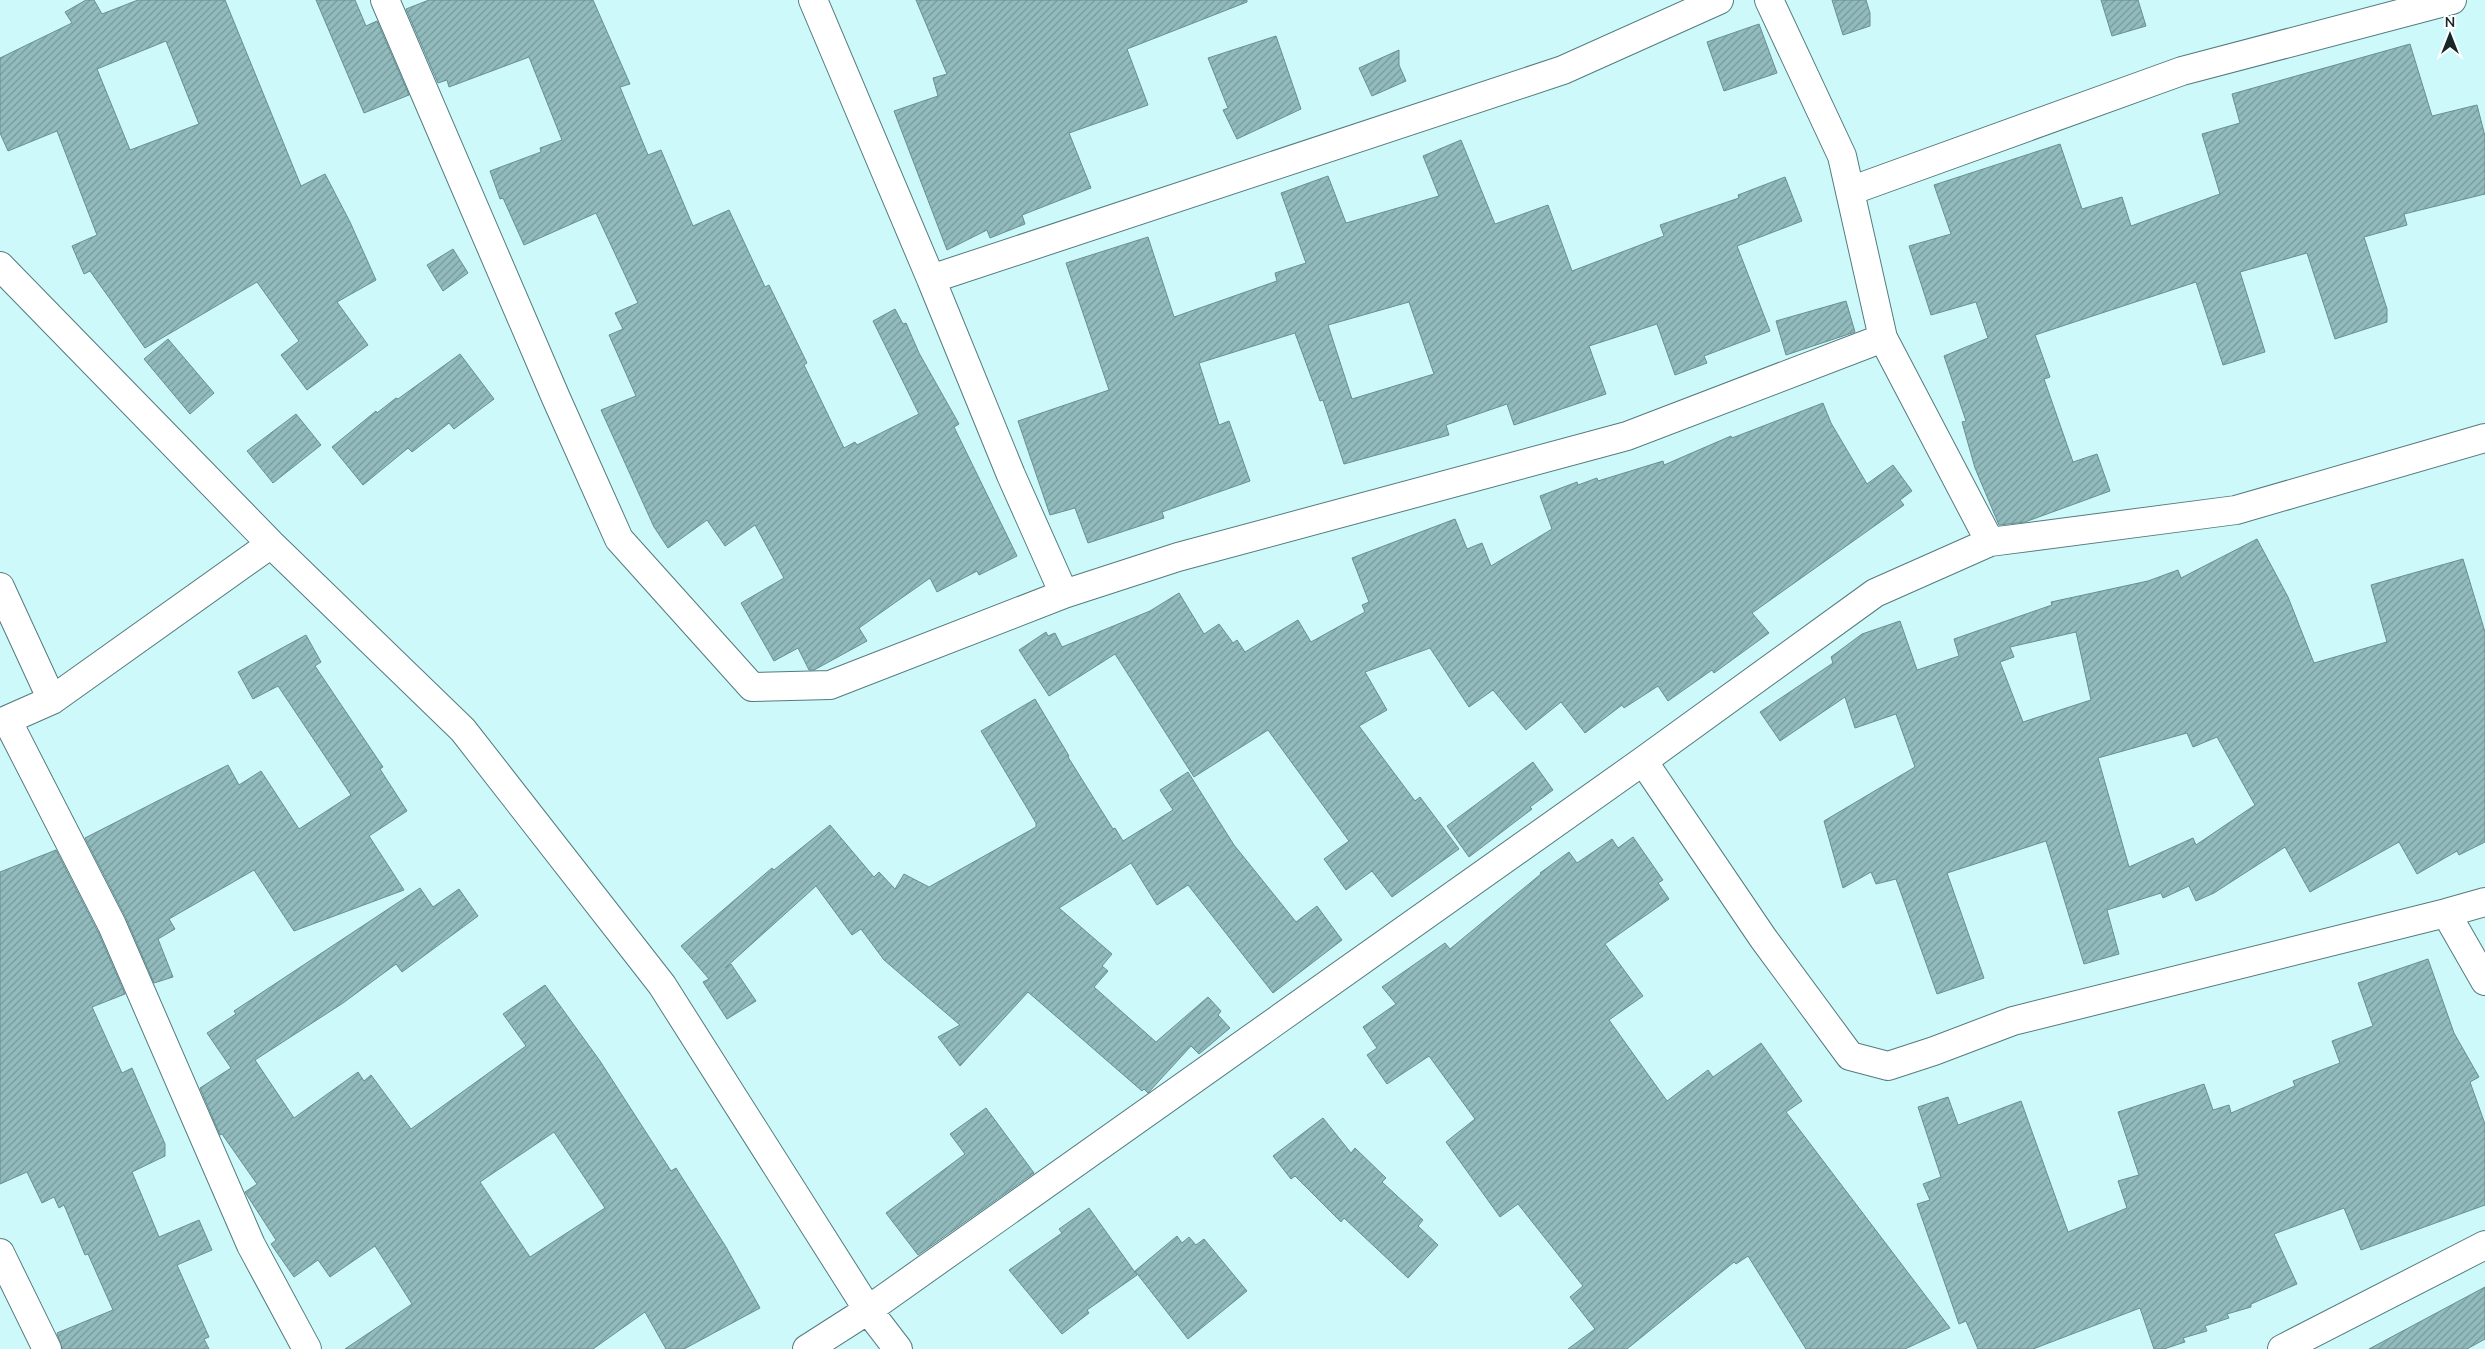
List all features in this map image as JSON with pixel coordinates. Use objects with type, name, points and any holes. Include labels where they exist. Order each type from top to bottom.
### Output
[{"type":"street","points":[[385,0],[556,398],[619,539],[752,687],[830,685],[1064,594],[1178,557],[1627,436],[1883,338]]},
{"type":"street","points":[[813,0],[931,279],[1011,476],[1064,594]]},
{"type":"street","points":[[931,279],[1564,70],[1719,0]]},
{"type":"street","points":[[1769,0],[1842,156],[1883,338],[1990,542]]},
{"type":"street","points":[[1850,191],[2182,71],[2452,0]]},
{"type":"street","points":[[0,266],[271,544],[463,730],[662,985],[868,1310],[898,1349]]},
{"type":"street","points":[[807,1349],[868,1310],[1643,761],[1875,593],[1990,542],[2236,510],[2485,438]]},
{"type":"street","points":[[271,544],[52,700],[4,722],[112,926],[251,1245],[307,1349]]},
{"type":"street","points":[[0,587],[52,700]]},
{"type":"street","points":[[1643,761],[1763,938],[1850,1056],[1888,1066],[2013,1021],[2485,902]]},
{"type":"street","points":[[2446,913],[2485,981]]},
{"type":"street","points":[[2282,1349],[2485,1245]]},
{"type":"street","points":[[0,1253],[47,1349]]},
{"type":"building","points":[[86,0],[94,0],[102,14],[138,0],[225,0],[301,186],[325,174],[350,222],[376,280],[337,302],[368,345],[307,390],[281,355],[299,341],[257,282],[145,348],[90,271],[84,274],[72,246],[97,235],[57,131],[8,151],[0,133],[0,58],[72,23],[65,12]],"holes":[[[166,41],[199,124],[130,150],[97,69]]]},
{"type":"building","points":[[316,0],[355,0],[366,26],[377,21],[409,95],[364,113]]},
{"type":"building","points":[[429,0],[593,0],[630,84],[620,87],[648,155],[661,150],[693,226],[729,210],[765,287],[769,285],[807,363],[804,365],[844,448],[855,442],[857,445],[919,414],[873,321],[895,309],[903,324],[906,323],[919,353],[959,424],[954,427],[1017,556],[979,575],[977,571],[937,592],[930,578],[859,628],[867,641],[814,670],[809,670],[798,648],[774,661],[741,603],[784,578],[755,525],[725,546],[707,520],[668,548],[654,527],[601,410],[636,396],[609,335],[623,329],[615,313],[638,303],[596,213],[524,245],[503,198],[500,199],[490,171],[541,152],[540,148],[562,140],[529,57],[449,87],[447,80],[438,83],[406,9]]},
{"type":"building","points":[[916,0],[1247,0],[1247,2],[1127,49],[1148,105],[1069,133],[1091,188],[1022,215],[1025,224],[990,238],[987,230],[947,250],[894,111],[938,96],[933,78],[947,74]]},
{"type":"building","points":[[1832,0],[1866,0],[1870,13],[1870,26],[1843,35]]},
{"type":"building","points":[[2101,0],[2138,0],[2146,26],[2112,36]]},
{"type":"building","points":[[1759,24],[1777,73],[1724,91],[1707,42]]},
{"type":"building","points":[[1276,36],[1301,109],[1237,139],[1223,110],[1228,108],[1208,58]]},
{"type":"building","points":[[2410,44],[2432,116],[2477,105],[2485,136],[2485,194],[2404,214],[2407,225],[2364,237],[2387,309],[2387,322],[2335,339],[2307,253],[2240,272],[2265,352],[2223,365],[2196,282],[2035,335],[2050,377],[2044,379],[2073,462],[2097,454],[2110,491],[2025,522],[1999,525],[1975,468],[1962,422],[1966,421],[1944,356],[1988,338],[1976,302],[1931,315],[1909,246],[1951,234],[1934,185],[2060,144],[2082,209],[2122,197],[2131,226],[2220,194],[2202,134],[2240,123],[2232,94]]},
{"type":"building","points":[[1399,50],[1399,65],[1406,81],[1372,96],[1359,68]]},
{"type":"building","points":[[1461,140],[1495,224],[1548,205],[1572,271],[1664,236],[1660,225],[1739,198],[1738,195],[1785,177],[1802,221],[1737,246],[1770,331],[1704,356],[1707,363],[1675,375],[1657,324],[1589,346],[1606,394],[1514,425],[1507,404],[1446,425],[1449,435],[1344,464],[1323,400],[1320,401],[1295,333],[1199,363],[1219,425],[1229,421],[1250,481],[1162,512],[1164,518],[1088,543],[1075,508],[1050,515],[1018,421],[1109,390],[1066,263],[1148,237],[1174,317],[1277,281],[1275,273],[1306,263],[1281,193],[1328,176],[1346,223],[1439,196],[1423,156]],"holes":[[[1409,302],[1434,374],[1352,399],[1328,325]]]},
{"type":"building","points":[[453,249],[468,273],[443,291],[427,265]]},
{"type":"building","points":[[1846,301],[1855,332],[1786,355],[1776,321]]},
{"type":"building","points":[[168,339],[214,393],[190,414],[144,359]]},
{"type":"building","points":[[460,354],[494,399],[454,429],[449,423],[412,452],[408,448],[363,485],[332,447],[376,411],[377,413],[396,398],[398,399]]},
{"type":"building","points":[[1823,403],[1831,423],[1867,484],[1893,465],[1912,491],[1900,500],[1904,505],[1752,613],[1769,633],[1714,673],[1712,670],[1668,701],[1658,686],[1624,708],[1622,705],[1585,733],[1561,702],[1526,730],[1493,690],[1469,707],[1430,648],[1365,672],[1387,710],[1359,726],[1415,801],[1420,797],[1459,849],[1392,897],[1372,871],[1346,890],[1324,859],[1349,841],[1268,730],[1194,777],[1115,654],[1049,696],[1019,650],[1046,632],[1048,636],[1055,633],[1062,647],[1150,611],[1179,593],[1204,634],[1219,624],[1233,643],[1237,640],[1245,652],[1298,620],[1311,642],[1365,612],[1362,605],[1369,602],[1352,558],[1455,519],[1467,549],[1482,543],[1491,566],[1552,529],[1540,496],[1577,482],[1578,485],[1597,478],[1598,481],[1663,461],[1664,465],[1731,436],[1732,438]]},
{"type":"building","points":[[296,414],[321,445],[273,483],[247,451]]},
{"type":"building","points":[[2257,539],[2288,597],[2314,663],[2387,642],[2371,585],[2463,559],[2485,632],[2485,842],[2459,855],[2457,851],[2417,874],[2399,842],[2310,892],[2285,847],[2214,893],[2196,901],[2189,886],[2163,898],[2161,893],[2107,910],[2119,954],[2084,964],[2046,841],[1947,873],[1984,978],[1937,994],[1896,879],[1876,884],[1871,872],[1843,888],[1824,821],[1915,767],[1896,714],[1855,728],[1845,697],[1780,741],[1760,712],[1833,663],[1831,657],[1862,634],[1900,621],[1917,670],[1959,656],[1954,639],[2052,605],[2051,602],[2148,581],[2178,570],[2181,578]],"holes":[[[2076,632],[2091,700],[2023,722],[2000,662],[2014,657],[2010,647]],[[2187,733],[2193,747],[2217,737],[2255,805],[2196,845],[2193,838],[2129,867],[2098,758]]]},
{"type":"building","points":[[306,635],[321,662],[315,666],[383,767],[380,769],[407,811],[369,836],[404,890],[294,931],[254,870],[169,919],[175,929],[158,939],[173,977],[154,983],[126,918],[85,838],[228,765],[239,785],[261,771],[299,829],[351,795],[278,686],[253,699],[238,672]]},
{"type":"building","points":[[1035,699],[1068,757],[1113,829],[1115,828],[1123,841],[1173,810],[1160,790],[1188,772],[1234,845],[1296,922],[1317,906],[1342,940],[1273,993],[1188,885],[1157,905],[1131,863],[1059,908],[1112,954],[1102,966],[1108,971],[1094,987],[1156,1042],[1208,997],[1221,1011],[1218,1015],[1230,1028],[1199,1054],[1191,1046],[1148,1093],[1144,1089],[1142,1091],[1028,992],[960,1066],[938,1037],[960,1025],[884,960],[861,929],[852,935],[816,886],[725,968],[731,964],[756,1001],[727,1019],[703,982],[709,979],[681,946],[772,868],[774,870],[830,825],[874,877],[879,872],[895,889],[904,874],[929,887],[1036,827],[1036,823],[981,731]]},
{"type":"building","points":[[1533,762],[1553,790],[1530,807],[1532,809],[1469,857],[1447,826]]},
{"type":"building","points":[[1633,837],[1663,880],[1658,883],[1669,899],[1605,944],[1643,996],[1609,1020],[1667,1101],[1708,1070],[1713,1077],[1761,1043],[1802,1101],[1786,1112],[1950,1328],[1905,1349],[1806,1349],[1748,1256],[1736,1264],[1734,1262],[1627,1349],[1568,1349],[1595,1329],[1570,1297],[1583,1286],[1518,1204],[1500,1217],[1446,1142],[1475,1119],[1429,1056],[1387,1084],[1367,1055],[1377,1048],[1363,1027],[1396,1004],[1382,987],[1445,943],[1450,949],[1540,873],[1569,852],[1577,863],[1612,839],[1618,848]]},
{"type":"building","points":[[56,850],[98,932],[125,994],[92,1007],[122,1073],[132,1068],[165,1144],[165,1156],[132,1172],[159,1237],[199,1220],[212,1250],[177,1265],[209,1337],[204,1339],[209,1349],[62,1349],[57,1333],[113,1310],[88,1254],[85,1255],[64,1205],[59,1208],[54,1197],[42,1203],[27,1172],[0,1184],[0,872]]},
{"type":"building","points":[[420,888],[433,907],[459,889],[478,916],[402,972],[396,964],[343,1003],[255,1060],[294,1118],[358,1072],[364,1081],[371,1075],[411,1129],[526,1046],[503,1014],[545,985],[600,1061],[671,1171],[676,1168],[726,1247],[760,1308],[684,1349],[666,1349],[645,1312],[593,1349],[345,1349],[412,1304],[375,1246],[330,1277],[318,1260],[294,1277],[271,1244],[276,1240],[245,1192],[257,1184],[222,1134],[220,1135],[200,1088],[231,1068],[207,1033],[236,1014],[234,1011]],"holes":[[[554,1132],[605,1208],[530,1257],[480,1182]]]},
{"type":"building","points":[[2428,959],[2454,1033],[2479,1077],[2470,1082],[2485,1124],[2485,1205],[2361,1250],[2344,1208],[2274,1234],[2297,1284],[2251,1304],[2251,1307],[2227,1314],[2229,1318],[2205,1326],[2207,1331],[2183,1338],[2185,1342],[2164,1349],[2154,1349],[2140,1308],[2033,1349],[1978,1349],[1966,1321],[1959,1324],[1917,1204],[1930,1200],[1923,1184],[1941,1177],[1918,1107],[1948,1097],[1958,1125],[2021,1101],[2068,1232],[2127,1208],[2118,1181],[2139,1175],[2118,1112],[2204,1084],[2213,1110],[2229,1105],[2231,1113],[2295,1086],[2293,1081],[2340,1063],[2332,1041],[2373,1026],[2358,983]]},
{"type":"building","points":[[986,1108],[1034,1173],[918,1255],[886,1213],[965,1154],[950,1134]]},
{"type":"building","points":[[1323,1118],[1351,1153],[1355,1148],[1386,1178],[1382,1182],[1423,1220],[1418,1226],[1438,1245],[1408,1278],[1344,1218],[1341,1222],[1295,1176],[1291,1179],[1273,1156]]},
{"type":"building","points":[[1089,1208],[1137,1275],[1087,1310],[1089,1313],[1062,1334],[1009,1270],[1062,1233],[1059,1229]]},
{"type":"building","points":[[1177,1236],[1182,1243],[1189,1237],[1196,1245],[1204,1239],[1247,1291],[1188,1339],[1135,1271]]},
{"type":"building","points":[[2485,1287],[2485,1339],[2467,1349],[2369,1349]]}]
